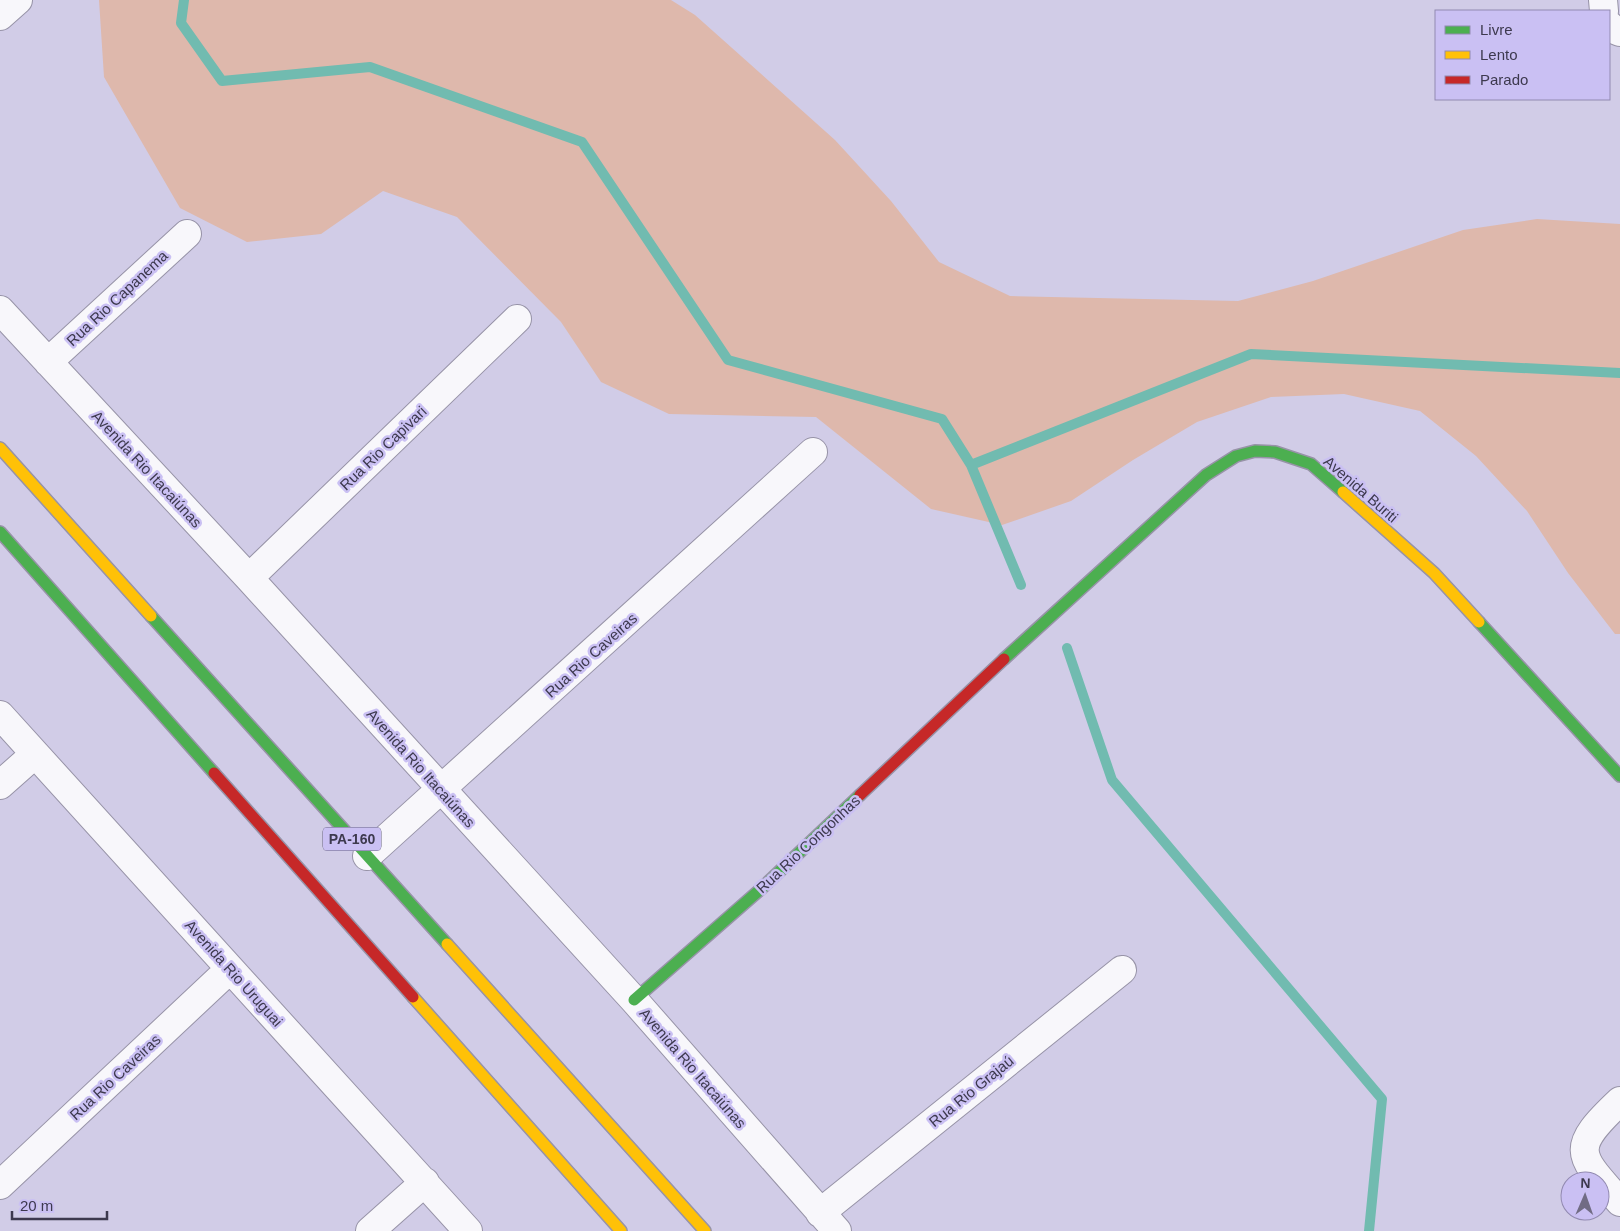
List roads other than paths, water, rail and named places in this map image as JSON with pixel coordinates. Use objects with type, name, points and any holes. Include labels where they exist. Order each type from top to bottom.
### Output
[{"type":"main road","name":"PA-160","points":[[0,448],[704,1231]]},
{"type":"main road","name":"Avenida Buriti","points":[[978,683],[1206,475],[1234,456],[1261,450],[1291,454],[1311,464],[1434,573],[1620,776]]},
{"type":"main road","points":[[0,532],[621,1231]]},
{"type":"main road","name":"Rua Rio Congonhas","points":[[634,1000],[762,888],[978,683]]},
{"type":"street","points":[[0,16],[18,0]]},
{"type":"street","name":"Rua Rio Capanema","points":[[48,362],[187,234]]},
{"type":"street","name":"Avenida Rio Itacaiúnas","points":[[0,310],[249,578],[634,1000],[829,1222]]},
{"type":"street","name":"Rua Rio Capivari","points":[[249,578],[517,319]]},
{"type":"street","name":"Rua Rio Caveiras","points":[[367,856],[813,452]]},
{"type":"street","name":"Avenida Rio Uruguai","points":[[0,715],[468,1231]]},
{"type":"street","points":[[0,785],[36,754]]},
{"type":"street","name":"Rua Rio Caveiras","points":[[0,1185],[230,969]]},
{"type":"street","name":"Rua Rio Grajaú","points":[[829,1222],[1122,970]]},
{"type":"street","points":[[1620,1101],[1591,1131],[1585,1143],[1585,1157],[1590,1168],[1620,1202]]},
{"type":"street","points":[[370,1231],[425,1182]]},
{"type":"waterway","points":[[184,0],[181,23],[222,81],[370,67],[582,142],[728,360],[942,419],[971,465],[1021,585]]},
{"type":"waterway","points":[[971,465],[1251,354],[1620,373]]},
{"type":"waterway","points":[[1067,648],[1112,780],[1382,1099],[1369,1231]]}]
